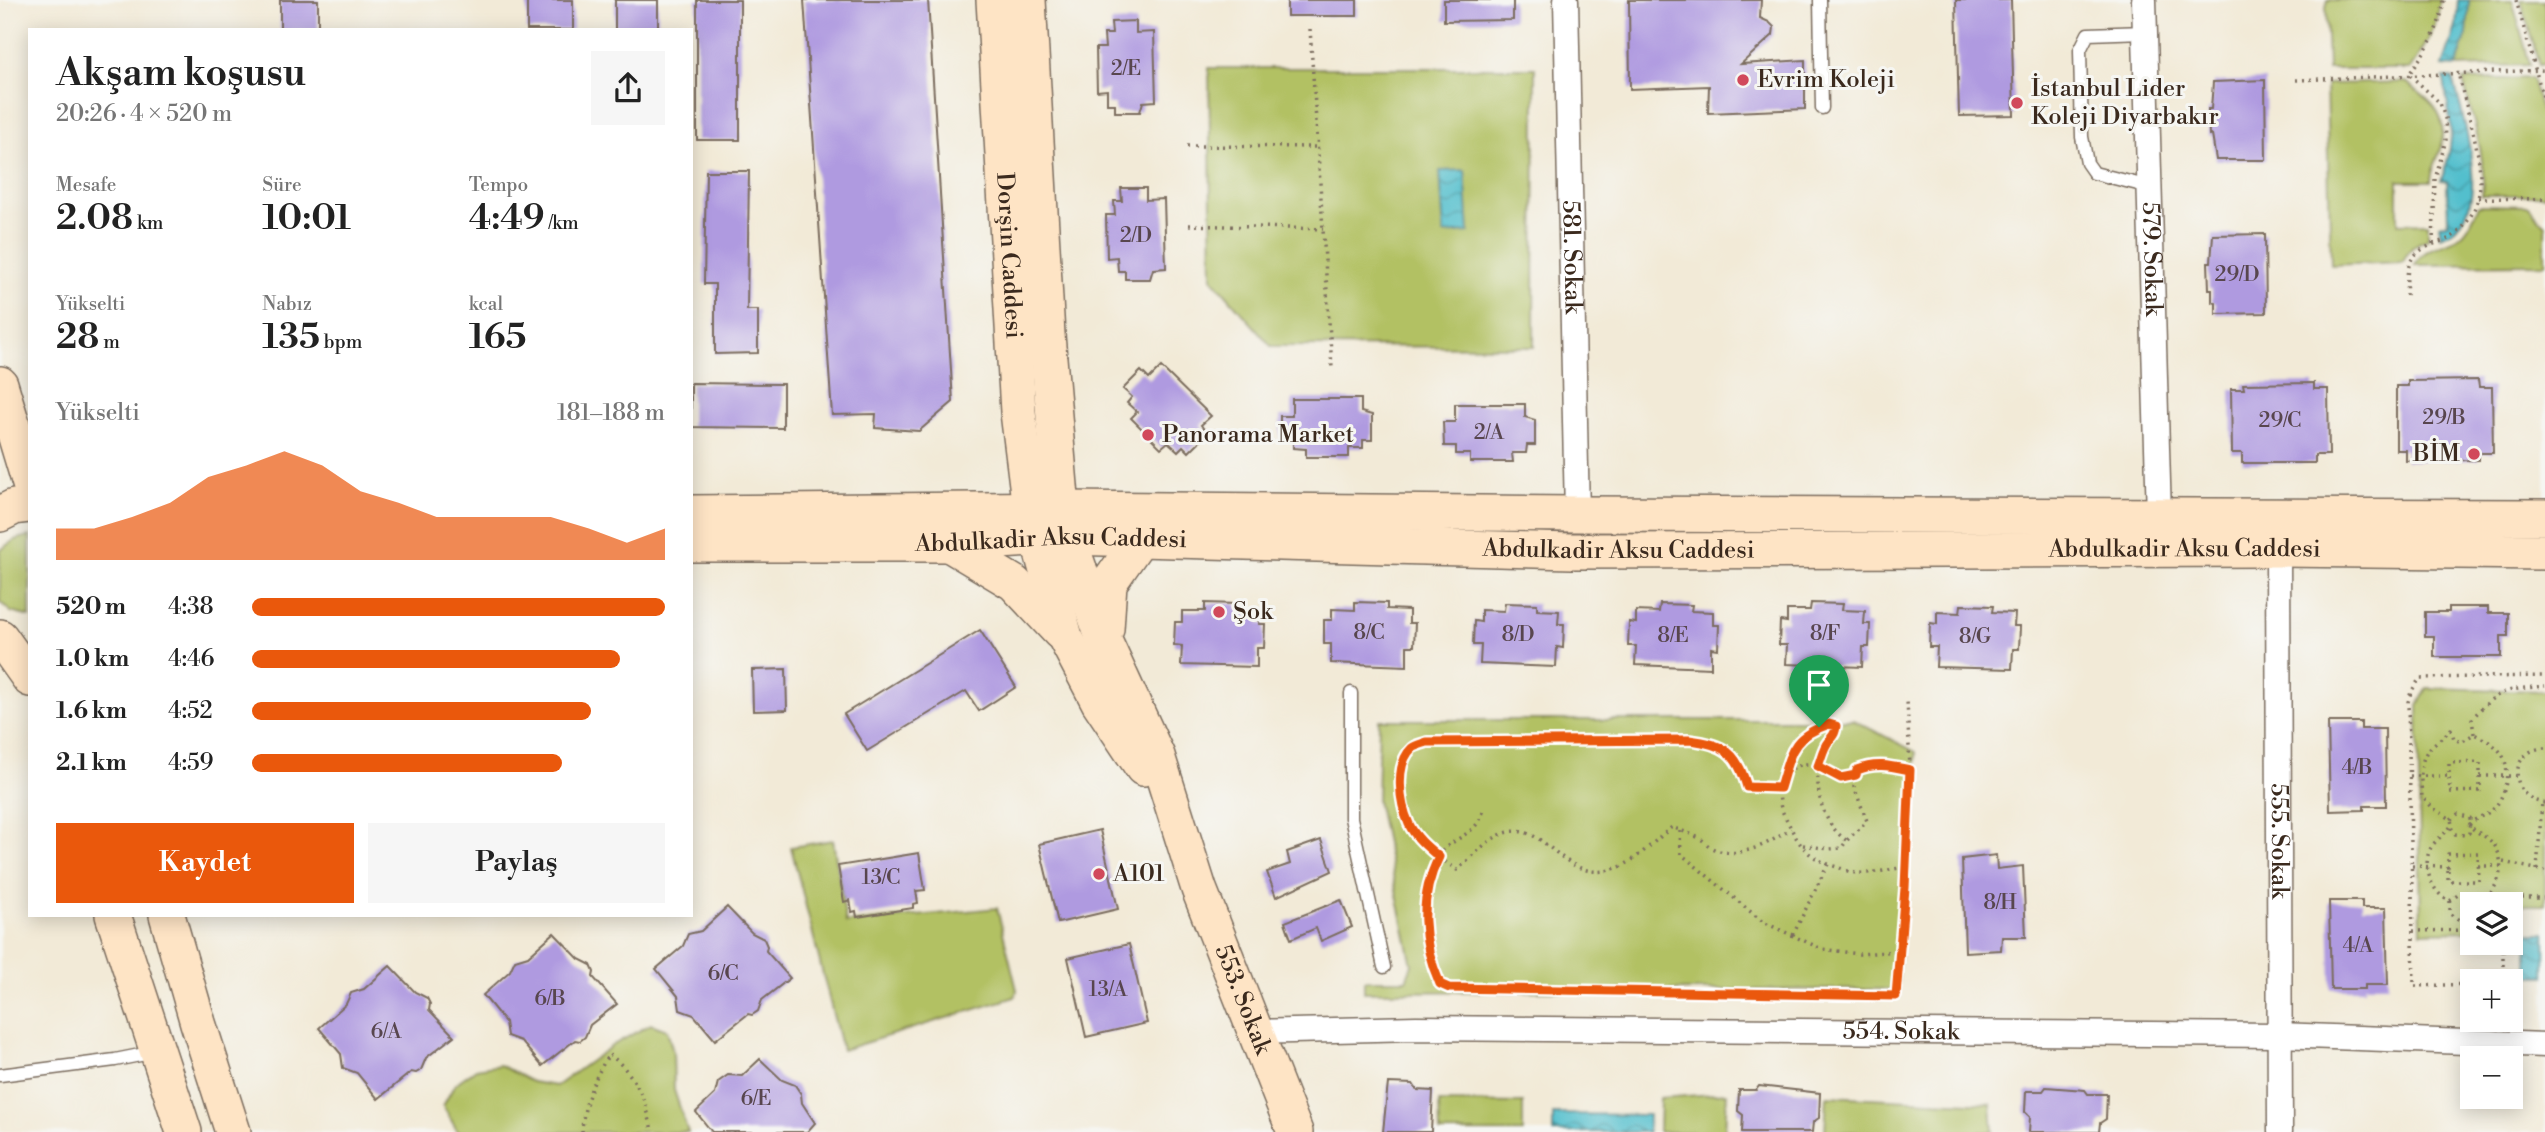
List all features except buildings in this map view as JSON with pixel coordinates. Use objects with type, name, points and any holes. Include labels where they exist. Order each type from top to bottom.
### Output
[{"type":"main road","name":"Dorşin Caddesi","points":[[994,0],[1018,412],[1049,524]]},
{"type":"main road","name":"Dorşin Caddesi","points":[[1028,0],[1047,335],[1049,524]]},
{"type":"main road","points":[[0,384],[15,502]]},
{"type":"main road","name":"Abdulkadir Aksu Caddesi","points":[[693,513],[1049,524],[1577,514],[2545,517]]},
{"type":"main road","name":"Abdulkadir Aksu Caddesi","points":[[693,544],[949,544],[1049,524],[1139,540],[1572,551],[2278,549],[2545,552]]},
{"type":"main road","points":[[1049,524],[1065,637]]},
{"type":"main road","points":[[1049,524],[1157,756],[1193,868]]},
{"type":"main road","points":[[1105,643],[1109,583],[1139,540]]},
{"type":"main road","points":[[949,544],[1014,583],[1065,637],[1099,702],[1137,755],[1193,868]]},
{"type":"main road","points":[[0,635],[28,643]]},
{"type":"main road","points":[[0,635],[28,676]]},
{"type":"main road","name":"553. Sokak","points":[[1193,868],[1296,1132]]},
{"type":"main road","points":[[114,917],[184,1132]]},
{"type":"main road","points":[[168,917],[233,1132]]},
{"type":"street","name":"581. Sokak","points":[[1566,0],[1577,514]]},
{"type":"street","name":"579. Sokak","points":[[2144,0],[2159,516]]},
{"type":"street","name":"555. Sokak","points":[[2278,549],[2280,1132]]},
{"type":"street","name":"554. Sokak","points":[[1255,1032],[1416,1028],[2279,1035],[2545,1045]]},
{"type":"lane","points":[[1820,0],[1822,108]]},
{"type":"lane","points":[[2145,32],[2088,34],[2080,50],[2082,137],[2087,163],[2094,173],[2150,187]]},
{"type":"lane","points":[[1351,693],[1351,818],[1384,967]]},
{"type":"lane","points":[[0,1075],[157,1052]]},
{"type":"path","points":[[2409,74],[2431,44],[2444,0]]},
{"type":"path","points":[[2516,0],[2545,104]]},
{"type":"path","points":[[1310,29],[1332,368]]},
{"type":"path","points":[[2296,80],[2545,70]]},
{"type":"path","points":[[2406,295],[2410,263],[2416,254],[2453,237],[2461,230],[2478,198],[2480,184],[2477,157],[2458,72]]},
{"type":"path","points":[[2409,74],[2440,103],[2445,118],[2446,141],[2435,179],[2433,244]]},
{"type":"path","points":[[1187,146],[1317,147]]},
{"type":"path","points":[[2478,198],[2545,199]]},
{"type":"path","points":[[1189,225],[1323,229]]},
{"type":"path","points":[[2460,984],[2414,986],[2408,702],[2420,678],[2545,676]]},
{"type":"path","points":[[2474,734],[2472,719],[2492,699],[2521,686],[2545,686]]},
{"type":"path","points":[[1483,812],[1480,823],[1442,850],[1426,890],[1424,927],[1431,964],[1440,984],[1449,988],[1896,996],[1910,770],[1907,699]]},
{"type":"path","points":[[1846,840],[1832,826],[1822,807],[1819,794],[1818,766],[1826,743],[1834,736],[1836,726],[1829,724],[1799,739],[1784,773],[1780,788],[1780,805],[1791,829],[1806,852],[1820,862],[1857,873],[1906,867]]},
{"type":"path","points":[[2451,819],[2433,808],[2422,797],[2424,758],[2430,747],[2438,743],[2451,729],[2450,733],[2454,739],[2461,742],[2474,734]]},
{"type":"path","points":[[2469,825],[2492,810],[2503,793],[2506,776],[2503,756],[2495,747],[2474,734]]},
{"type":"path","points":[[1780,788],[1747,787],[1737,762],[1727,749],[1689,740],[1427,742],[1413,746],[1405,757],[1401,779],[1403,804],[1410,825],[1424,844],[1457,870],[1492,839],[1509,832],[1523,831],[1540,840],[1574,867],[1590,871],[1608,870],[1627,864],[1672,827],[1698,838],[1714,849],[1730,852],[1769,843],[1791,829]]},
{"type":"path","points":[[2537,870],[2543,802],[2528,797],[2522,791],[2517,776],[2519,763],[2525,755],[2545,748]]},
{"type":"path","points":[[2480,762],[2480,791],[2450,792],[2449,776],[2449,763],[2480,762]]},
{"type":"path","points":[[1784,773],[1801,763],[1818,766],[1841,778],[1856,775]]},
{"type":"path","points":[[1801,844],[1829,849],[1842,848],[1846,840],[1857,833],[1867,821],[1854,787],[1857,770],[1880,764],[1910,770]]},
{"type":"path","points":[[2410,776],[2449,776]]},
{"type":"path","points":[[2480,776],[2517,776]]},
{"type":"path","points":[[2458,814],[2468,816],[2469,832],[2460,835],[2450,829],[2451,819],[2458,814]]},
{"type":"path","points":[[2469,825],[2490,840],[2502,864],[2491,892]]},
{"type":"path","points":[[2450,901],[2439,896],[2434,889],[2428,856],[2431,847],[2451,826]]},
{"type":"path","points":[[1680,831],[1681,854],[1763,922],[1822,949],[1859,954],[1900,951]]},
{"type":"path","points":[[2448,853],[2478,853],[2479,881],[2448,881],[2448,867],[2448,853]]},
{"type":"path","points":[[1793,936],[1828,864]]},
{"type":"path","points":[[2479,866],[2502,864],[2545,871]]},
{"type":"path","points":[[2412,866],[2448,867]]},
{"type":"path","points":[[2450,901],[2460,894]]},
{"type":"path","points":[[2523,898],[2545,898]]},
{"type":"path","points":[[2450,901],[2451,914],[2460,920]]},
{"type":"path","points":[[2413,931],[2460,931]]},
{"type":"path","points":[[582,1132],[583,1113],[595,1077],[609,1054],[630,1073],[649,1112],[652,1132]]},
{"type":"green space","points":[[2328,0],[2440,0],[2437,19],[2430,36],[2410,69],[2328,69]]},
{"type":"green space","points":[[2469,0],[2512,0],[2530,65],[2456,67],[2467,34]]},
{"type":"green space","points":[[2521,0],[2545,0],[2545,64],[2539,65]]},
{"type":"green space","points":[[1209,68],[1535,68],[1534,347],[1271,346],[1212,278]]},
{"type":"green space","points":[[2532,78],[2545,124],[2545,195],[2482,195],[2481,152],[2463,80]]},
{"type":"green space","points":[[2406,82],[2432,104],[2441,119],[2442,139],[2431,181],[2398,181],[2398,224],[2428,223],[2428,239],[2412,247],[2403,262],[2331,265],[2326,84]]},
{"type":"green space","points":[[2479,205],[2529,206],[2545,225],[2545,264],[2415,265],[2423,254],[2461,235]]},
{"type":"green space","points":[[28,536],[28,616],[11,612],[0,602],[0,551]]},
{"type":"green space","points":[[2427,688],[2545,691],[2545,905],[2523,905],[2523,892],[2460,892],[2460,931],[2421,932],[2418,706]]},
{"type":"green space","points":[[1379,720],[1853,720],[1916,752],[1897,989],[1364,992],[1364,980],[1406,980],[1412,965],[1377,801]]},
{"type":"green space","points":[[833,840],[846,923],[997,908],[1017,990],[1015,997],[842,1050],[791,847]]},
{"type":"green space","points":[[651,1024],[667,1030],[673,1052],[674,1090],[688,1132],[458,1132],[443,1106],[455,1084],[476,1069],[500,1065],[532,1082],[556,1086],[613,1045]]},
{"type":"green space","points":[[1727,1093],[1725,1132],[1659,1132],[1660,1098]]},
{"type":"green space","points":[[1827,1096],[1991,1104],[1993,1132],[1825,1132]]},
{"type":"green space","points":[[1439,1102],[1523,1103],[1523,1132],[1440,1132]]},
{"type":"water","points":[[2458,0],[2469,0],[2467,34],[2456,67],[2443,66],[2456,27]]},
{"type":"water","points":[[2444,78],[2453,78],[2463,117],[2472,165],[2472,189],[2468,209],[2458,226],[2441,237],[2439,225],[2448,222],[2447,181],[2441,180],[2451,140]]},
{"type":"water","points":[[1465,170],[1469,232],[1444,234],[1440,171]]},
{"type":"water","points":[[2528,933],[2545,933],[2545,976],[2528,976]]},
{"type":"water","points":[[1553,1114],[1649,1115],[1648,1132],[1553,1132]]},
{"type":"place","name":"Evrim Koleji","points":[[1743,80]]},
{"type":"place","name":"İstanbul Lider Koleji Diyarbakır","points":[[2017,103]]},
{"type":"place","name":"Panorama Market","points":[[1148,435]]},
{"type":"place","name":"BİM","points":[[2474,454]]},
{"type":"place","name":"Şok","points":[[1219,612]]},
{"type":"place","name":"A101","points":[[1099,874]]},
{"type":"route","points":[[1829,724],[1836,726],[1836,730],[1826,743],[1818,766],[1841,778],[1856,775],[1857,770],[1864,767],[1880,764],[1910,770],[1905,888],[1896,996],[1449,988],[1440,984],[1431,964],[1424,927],[1426,890],[1439,857],[1424,844],[1410,825],[1403,804],[1401,779],[1405,757],[1413,746],[1427,742],[1689,740],[1727,749],[1737,762],[1747,787],[1780,788],[1789,757],[1799,739],[1819,727],[1829,724]]}]
